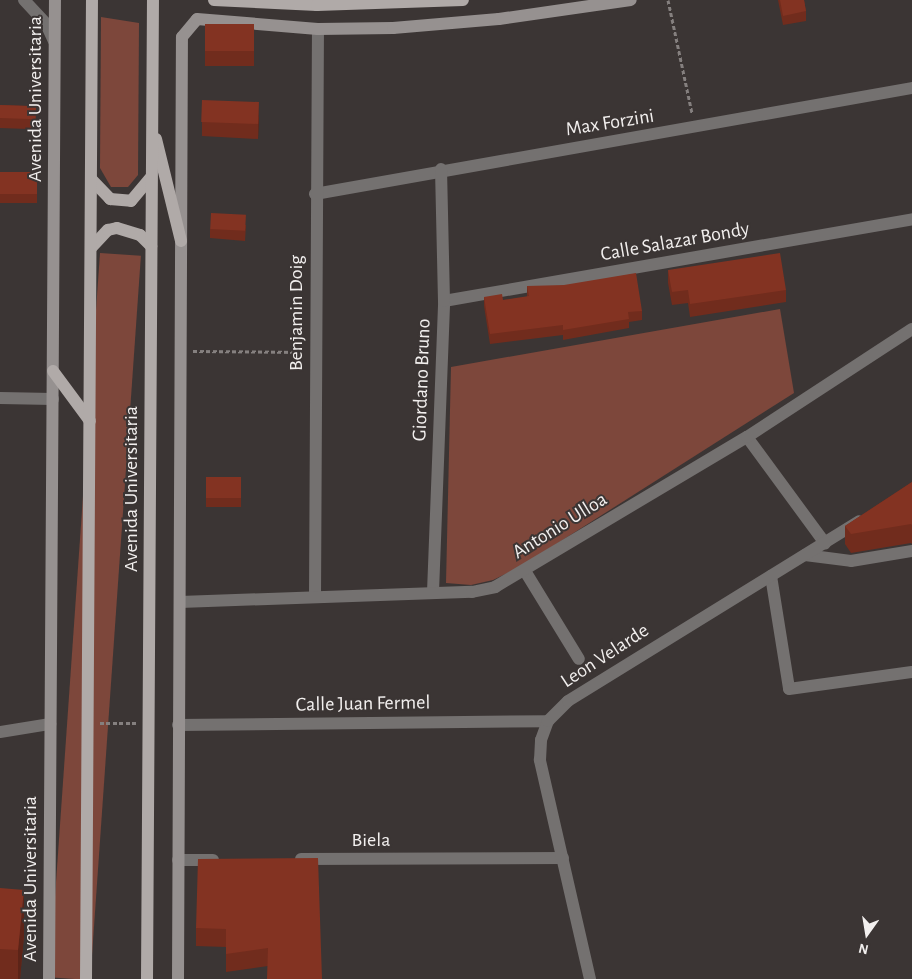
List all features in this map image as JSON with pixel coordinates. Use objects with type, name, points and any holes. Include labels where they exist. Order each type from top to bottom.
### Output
[{"type":"main road","name":"Avenida Universitaria","points":[[49,979],[55,0]]},
{"type":"main road","name":"Avenida Universitaria","points":[[86,979],[92,0]]},
{"type":"main road","name":"Avenida Universitaria","points":[[147,979],[153,0]]},
{"type":"main road","points":[[214,0],[317,5],[463,0]]},
{"type":"main road","points":[[178,979],[182,37],[188,26],[197,19],[318,29],[393,28],[499,19],[631,0]]},
{"type":"main road","points":[[151,120],[181,241]]},
{"type":"main road","points":[[91,179],[110,199],[131,200],[151,177]]},
{"type":"main road","points":[[91,248],[108,230],[117,228],[140,235],[150,246]]},
{"type":"main road","points":[[53,371],[90,421]]},
{"type":"street","points":[[24,0],[41,17],[54,41]]},
{"type":"street","name":"Benjamin Doig","points":[[315,597],[315,194],[318,29]]},
{"type":"street","name":"Max Forzini","points":[[315,194],[441,169],[695,128],[912,88]]},
{"type":"street","name":"Giordano Bruno","points":[[433,592],[444,301],[441,169]]},
{"type":"street","name":"Calle Salazar Bondy","points":[[444,301],[912,219]]},
{"type":"street","name":"Antonio Ulloa","points":[[180,602],[472,592],[495,587],[525,571],[747,437],[912,329]]},
{"type":"street","points":[[0,398],[53,399]]},
{"type":"street","points":[[747,437],[825,543]]},
{"type":"street","name":"Leon Velarde","points":[[590,979],[540,760],[541,740],[548,721],[568,701],[872,513]]},
{"type":"street","points":[[805,555],[851,561],[912,551]]},
{"type":"street","points":[[525,571],[579,659]]},
{"type":"street","points":[[771,576],[789,689],[912,672]]},
{"type":"street","name":"Calle Juan Fermel","points":[[178,725],[548,721]]},
{"type":"street","points":[[0,732],[50,724]]},
{"type":"street","name":"Biela","points":[[288,859],[563,858]]},
{"type":"street","points":[[178,860],[228,860]]},
{"type":"path","points":[[668,0],[695,128]]},
{"type":"path","points":[[182,351],[315,352]]},
{"type":"path","points":[[88,722],[149,724]]},
{"type":"shaded area","points":[[101,17],[139,23],[138,175],[128,187],[111,187],[100,168]]},
{"type":"shaded area","points":[[100,253],[141,256],[90,979],[49,977]]},
{"type":"shaded area","points":[[780,309],[794,393],[520,567],[493,580],[471,585],[446,583],[451,367]]},
{"type":"building","points":[[780,0],[804,0],[806,11],[783,16]]},
{"type":"building","points":[[205,24],[254,24],[254,51],[205,51]]},
{"type":"building","points":[[202,100],[259,102],[258,124],[201,122]]},
{"type":"building","points":[[0,105],[36,106],[36,119],[0,118]]},
{"type":"building","points":[[0,172],[37,172],[37,194],[0,194]]},
{"type":"building","points":[[211,213],[246,215],[245,231],[210,229]]},
{"type":"building","points":[[780,253],[786,290],[690,304],[688,290],[672,292],[668,270]]},
{"type":"building","points":[[636,273],[642,311],[628,312],[629,319],[563,330],[563,325],[490,334],[484,297],[502,294],[503,300],[529,296],[527,286],[564,285]]},
{"type":"building","points":[[206,477],[241,477],[241,498],[206,498]]},
{"type":"building","points":[[912,482],[912,525],[851,534],[845,526]]},
{"type":"building","points":[[318,858],[322,979],[267,979],[268,948],[226,954],[226,929],[196,928],[198,859]]},
{"type":"building","points":[[0,888],[24,890],[18,950],[0,949]]}]
